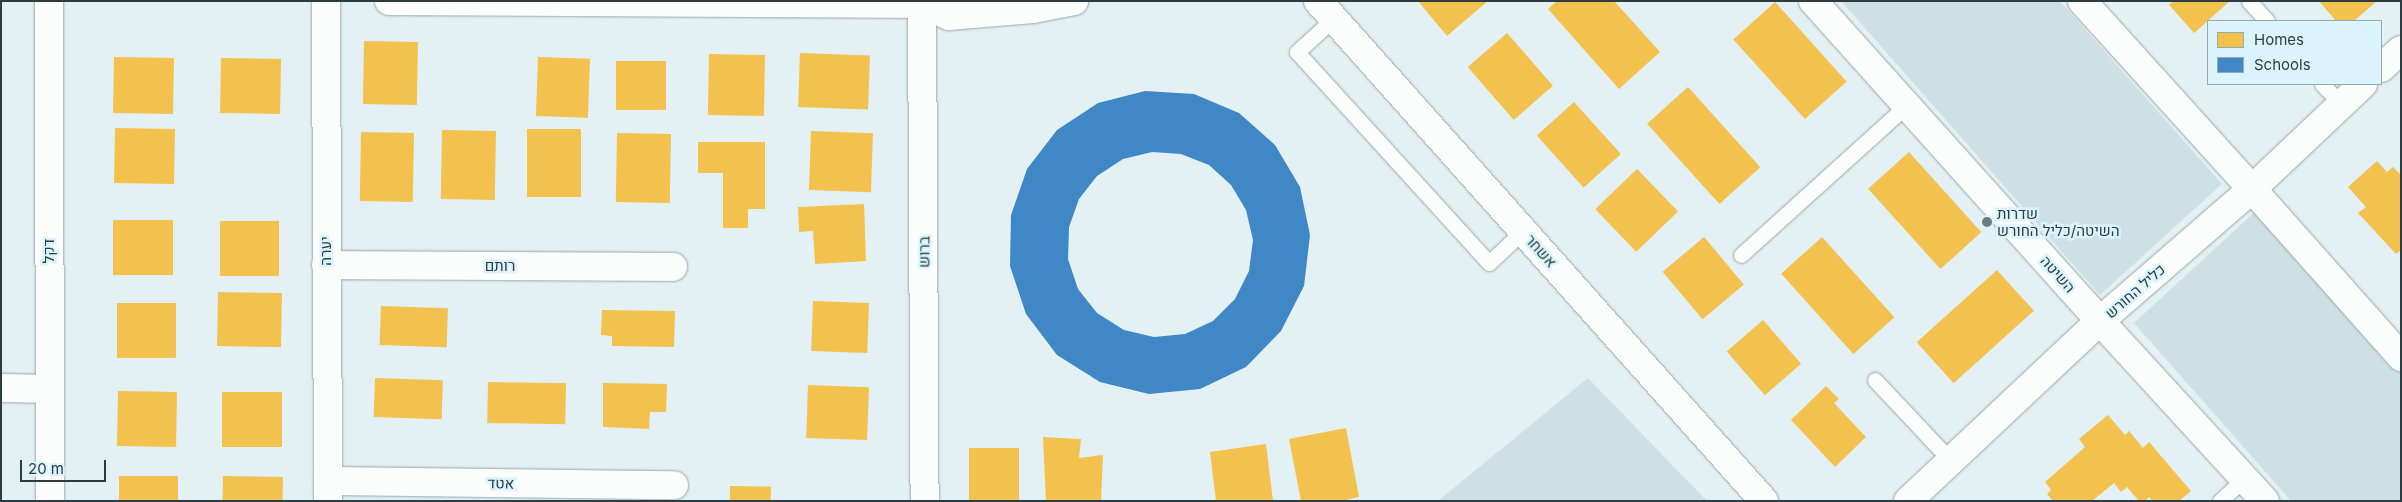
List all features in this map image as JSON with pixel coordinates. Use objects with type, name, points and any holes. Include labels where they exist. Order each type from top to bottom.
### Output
[{"type":"street","name":"דקל","points":[[48,1],[50,501]]},
{"type":"street","name":"יערה","points":[[326,1],[328,491]]},
{"type":"street","points":[[390,1],[922,4],[949,16],[1033,8],[1074,1]]},
{"type":"street","name":"השיטה","points":[[1812,1],[2265,501]]},
{"type":"street","points":[[2082,1],[2400,356]]},
{"type":"street","name":"ברוש","points":[[922,4],[925,501]]},
{"type":"street","name":"אשחר","points":[[1325,10],[1764,501]]},
{"type":"street","points":[[2382,67],[2401,50]]},
{"type":"street","name":"כליל החורש","points":[[1908,501],[2100,321],[2252,189],[2362,85]]},
{"type":"street","name":"רותם","points":[[326,265],[673,267]]},
{"type":"street","points":[[1,388],[49,389]]},
{"type":"street","name":"אטד","points":[[328,491],[674,485]]},
{"type":"lane","points":[[2249,1],[2266,20]]},
{"type":"lane","points":[[1325,10],[1297,52],[1489,263],[1524,231]]},
{"type":"lane","points":[[2323,85],[2340,104]]},
{"type":"lane","points":[[1742,255],[1906,106]]},
{"type":"lane","points":[[1875,380],[1951,461]]},
{"type":"lane","points":[[2220,501],[2245,478]]},
{"type":"shaded area","points":[[1841,1],[2060,1],[2222,184],[2100,295]]},
{"type":"shaded area","points":[[2259,208],[2401,370],[2401,501],[2291,501],[2134,323]]},
{"type":"shaded area","points":[[1588,378],[1707,501],[1438,501]]},
{"type":"building: Homes","points":[[1418,1],[1488,1],[1447,36]]},
{"type":"building: Homes","points":[[1557,1],[1614,1],[1660,52],[1619,89],[1548,9]]},
{"type":"building: Homes","points":[[2173,1],[2230,1],[2194,33],[2169,5]]},
{"type":"building: Homes","points":[[2319,1],[2377,1],[2355,20],[2335,20]]},
{"type":"building: Homes","points":[[1775,2],[1847,82],[1805,119],[1733,39]]},
{"type":"building: Homes","points":[[1507,33],[1553,86],[1514,120],[1468,67]]},
{"type":"building: Homes","points":[[364,41],[418,42],[417,105],[363,104]]},
{"type":"building: Homes","points":[[800,53],[870,55],[868,109],[798,107]]},
{"type":"building: Homes","points":[[709,54],[765,55],[764,116],[708,115]]},
{"type":"building: Homes","points":[[114,57],[174,58],[173,114],[113,113]]},
{"type":"building: Homes","points":[[538,57],[590,59],[588,118],[536,116]]},
{"type":"building: Homes","points":[[221,58],[281,59],[280,114],[220,113]]},
{"type":"building: Homes","points":[[616,61],[666,61],[666,110],[616,110]]},
{"type":"building: Homes","points":[[1688,87],[1760,167],[1719,204],[1647,124]]},
{"type":"building: Homes","points":[[1574,102],[1621,154],[1584,187],[1537,135]]},
{"type":"building: Homes","points":[[115,128],[175,129],[174,184],[114,183]]},
{"type":"building: Homes","points":[[527,129],[581,129],[581,197],[527,197]]},
{"type":"building: Homes","points":[[442,130],[496,131],[495,200],[441,199]]},
{"type":"building: Homes","points":[[811,131],[873,133],[871,192],[809,190]]},
{"type":"building: Homes","points":[[361,132],[414,133],[413,202],[360,201]]},
{"type":"building: Homes","points":[[617,133],[671,134],[670,203],[616,202]]},
{"type":"building: Homes","points":[[698,142],[765,142],[765,209],[748,209],[748,228],[723,228],[723,173],[698,173]]},
{"type":"building: Homes","points":[[1909,152],[1981,232],[1940,269],[1868,189]]},
{"type":"building: Homes","points":[[2377,161],[2387,172],[2393,167],[2401,175],[2401,250],[2396,254],[2358,213],[2366,207],[2348,187]]},
{"type":"building: Homes","points":[[1637,169],[1678,211],[1636,252],[1595,209]]},
{"type":"building: Homes","points":[[864,204],[866,261],[815,264],[813,231],[799,232],[798,207]]},
{"type":"building: Homes","points":[[113,220],[173,220],[173,275],[113,275]]},
{"type":"building: Homes","points":[[220,221],[279,221],[279,276],[220,276]]},
{"type":"building: Homes","points":[[1704,237],[1744,284],[1702,319],[1663,272]]},
{"type":"building: Homes","points":[[1822,237],[1894,317],[1853,354],[1781,274]]},
{"type":"building: Homes","points":[[1997,270],[2034,311],[1954,383],[1917,342]]},
{"type":"building: Homes","points":[[218,292],[282,293],[281,347],[217,346]]},
{"type":"building: Homes","points":[[813,301],[869,303],[867,353],[811,351]]},
{"type":"building: Homes","points":[[117,303],[176,303],[176,358],[117,358]]},
{"type":"building: Homes","points":[[381,306],[448,308],[447,347],[380,345]]},
{"type":"building: Homes","points":[[602,310],[675,311],[674,347],[612,346],[612,336],[601,335]]},
{"type":"building: Homes","points":[[1763,320],[1801,364],[1765,395],[1727,351]]},
{"type":"building: Homes","points":[[375,378],[443,380],[442,419],[374,417]]},
{"type":"building: Homes","points":[[488,382],[566,383],[565,424],[487,423]]},
{"type":"building: Homes","points":[[603,383],[667,384],[666,412],[650,412],[649,429],[603,427]]},
{"type":"building: Homes","points":[[808,385],[869,387],[867,440],[806,438]]},
{"type":"building: Homes","points":[[1826,386],[1839,399],[1834,403],[1866,437],[1835,467],[1791,420]]},
{"type":"building: Homes","points":[[118,391],[177,392],[176,447],[117,446]]},
{"type":"building: Homes","points":[[222,392],[282,392],[282,447],[222,447]]},
{"type":"building: Homes","points":[[2108,415],[2125,435],[2129,431],[2143,448],[2149,442],[2191,491],[2179,501],[2153,501],[2149,497],[2145,501],[2139,501],[2127,487],[2121,492],[2114,483],[2092,501],[2053,501],[2047,494],[2051,490],[2045,482],[2085,447],[2079,439]]},
{"type":"building: Homes","points":[[1346,428],[1359,497],[1340,501],[1301,501],[1289,439]]},
{"type":"building: Homes","points":[[1043,437],[1081,439],[1079,458],[1103,455],[1101,501],[1046,501]]},
{"type":"building: Homes","points":[[1266,444],[1273,501],[1216,501],[1210,452]]},
{"type":"building: Homes","points":[[969,448],[1019,448],[1019,501],[969,501]]},
{"type":"building: Homes","points":[[119,476],[178,476],[178,501],[119,501]]},
{"type":"building: Homes","points":[[223,476],[283,477],[283,501],[223,501]]},
{"type":"building: Homes","points":[[730,486],[771,487],[771,501],[730,501]]},
{"type":"building: Schools","points":[[1145,91],[1194,94],[1239,113],[1275,145],[1300,187],[1310,235],[1304,286],[1281,331],[1246,367],[1200,389],[1149,394],[1100,382],[1057,355],[1026,314],[1010,266],[1011,215],[1027,169],[1057,130],[1098,103]],"holes":[[[1152,152],[1181,154],[1209,165],[1231,185],[1246,210],[1253,240],[1249,271],[1235,299],[1213,321],[1185,334],[1154,337],[1124,330],[1097,313],[1078,289],[1068,259],[1069,227],[1079,199],[1097,176],[1123,159]]]},
{"type":"place","name":"שדרות השיטה/כליל החורש","points":[[1987,222]]}]
